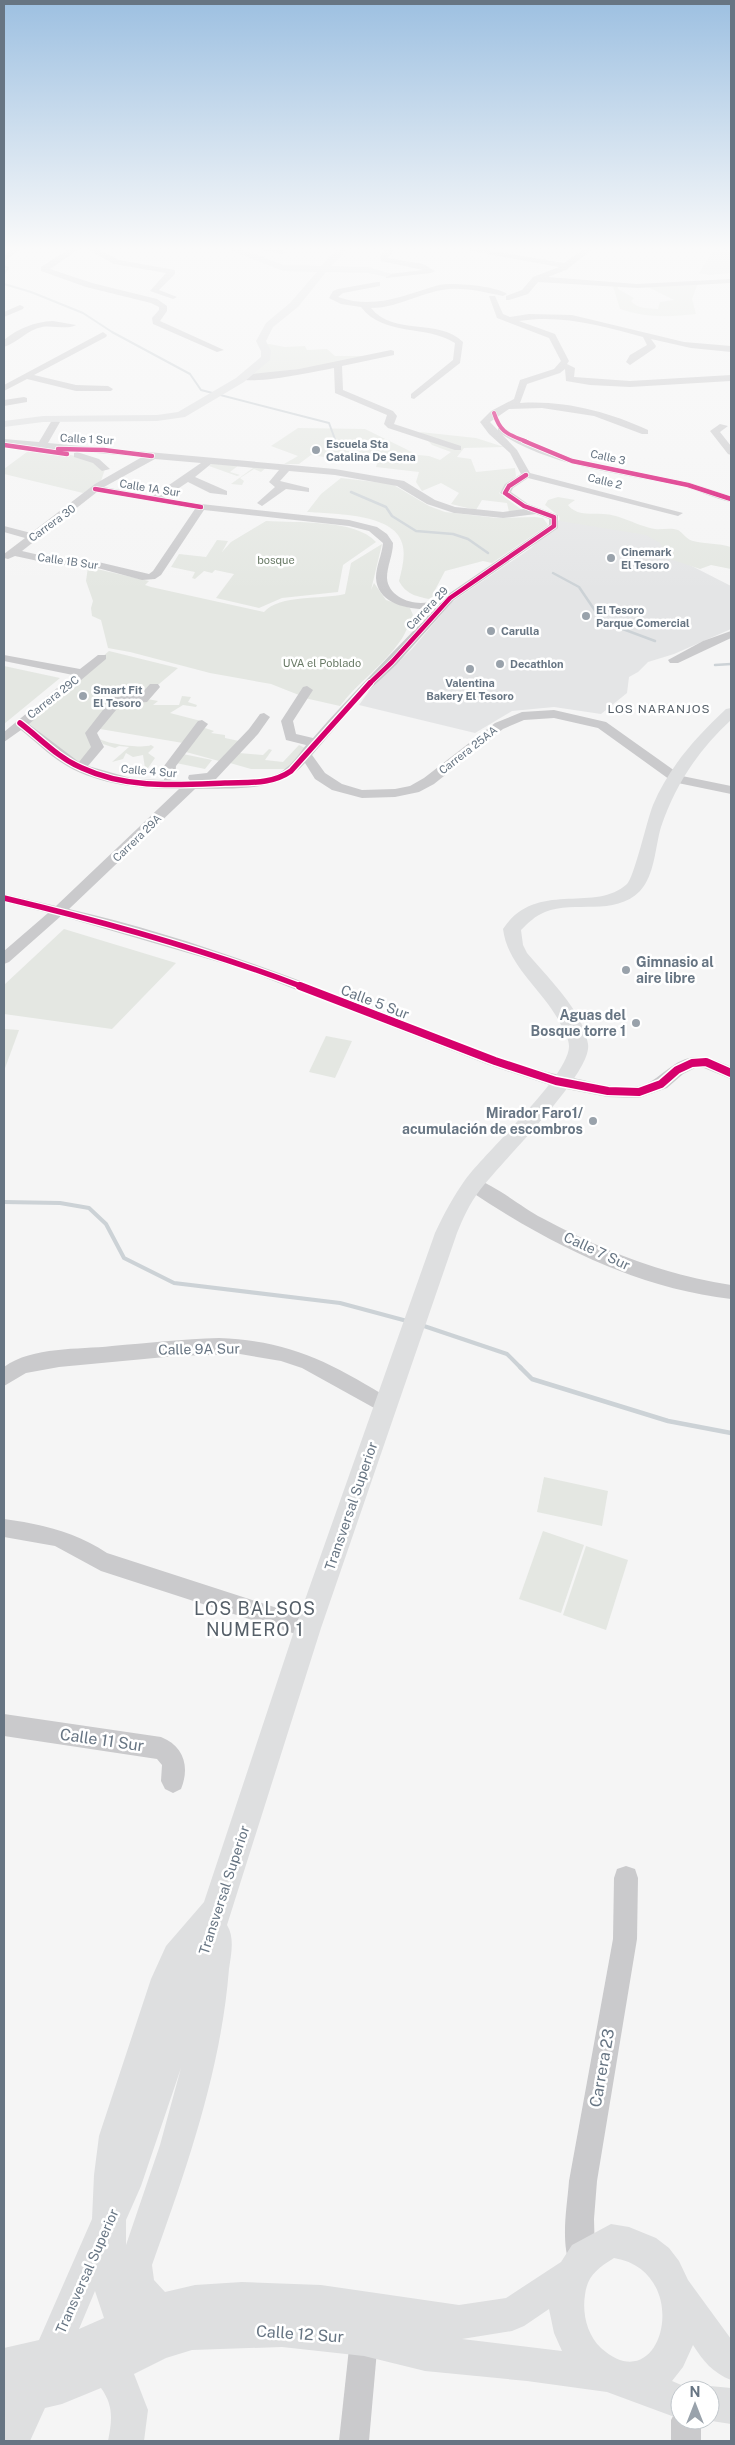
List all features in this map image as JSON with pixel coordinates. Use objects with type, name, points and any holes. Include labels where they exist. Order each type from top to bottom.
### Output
[{"type":"main road","points":[[4,425],[43,419],[162,418],[181,414],[242,379],[260,363]]},
{"type":"main road","points":[[4,425],[102,419]]},
{"type":"main road","name":"Transversal Superior","points":[[13,2439],[124,2186],[152,2110],[308,1628],[455,1212],[473,1184],[562,1082],[577,1054],[576,1038],[561,1005],[514,945],[512,930],[527,912],[538,908],[608,899],[622,895],[634,887],[640,877],[650,836],[662,803],[702,740],[731,712]]},
{"type":"main road","points":[[160,2310],[141,2295],[136,2280],[135,2265],[193,2085],[214,1989],[219,1906]]},
{"type":"main road","points":[[130,2323],[117,2307],[108,2276],[110,2175],[116,2136],[166,1979],[177,1958],[219,1906]]},
{"type":"main road","points":[[4,2366],[79,2347],[160,2310],[204,2301],[242,2299],[321,2302],[460,2322],[512,2314],[576,2267],[594,2247],[611,2241],[628,2242],[660,2262],[715,2348],[731,2362]]},
{"type":"main road","points":[[576,2267],[566,2307],[574,2340],[583,2355],[616,2378],[642,2379],[657,2371],[669,2358],[677,2341],[680,2321],[679,2307],[672,2280]]},
{"type":"main road","name":"Calle 12 Sur","points":[[4,2399],[62,2386],[107,2368],[161,2342],[192,2334],[282,2330],[364,2340],[426,2353],[527,2363],[616,2378],[670,2398]]},
{"type":"main road","points":[[107,2368],[121,2383],[129,2400],[129,2429],[126,2441]]},
{"type":"street","points":[[4,388],[50,363]]},
{"type":"street","points":[[242,379],[350,363]]},
{"type":"street","points":[[414,396],[454,363]]},
{"type":"street","points":[[526,475],[514,452],[492,432],[485,422],[496,418],[520,396],[523,382],[550,373],[563,363]]},
{"type":"street","points":[[563,363],[571,368],[570,378],[630,385],[698,378],[731,378]]},
{"type":"street","points":[[338,366],[338,391],[390,413],[392,416],[389,424],[391,426],[458,448]]},
{"type":"street","points":[[26,376],[76,388],[108,389]]},
{"type":"street","points":[[520,396],[533,404]]},
{"type":"street","points":[[4,403],[24,400]]},
{"type":"street","points":[[508,406],[533,404],[606,416],[622,420],[645,432]]},
{"type":"street","name":"Calle 3","points":[[496,418],[499,429],[508,436],[560,457],[688,485],[731,500]]},
{"type":"street","points":[[41,447],[55,422]]},
{"type":"street","points":[[723,426],[715,431],[731,452]]},
{"type":"street","name":"Calle 1 Sur","points":[[4,444],[288,466],[395,481],[431,502],[454,510],[503,515],[536,511]]},
{"type":"street","name":"Calle 1 Sur","points":[[4,444],[89,458],[105,468]]},
{"type":"street","points":[[89,458],[89,454],[96,450]]},
{"type":"street","points":[[131,453],[137,458],[137,463]]},
{"type":"street","name":"Calle 1 Sur","points":[[123,470],[152,456]]},
{"type":"street","points":[[153,500],[188,478],[210,460]]},
{"type":"street","points":[[288,466],[274,482],[282,487],[262,503],[284,486],[305,490]]},
{"type":"street","points":[[97,488],[105,468],[123,470]]},
{"type":"street","name":"Carrera 30","points":[[4,560],[123,470]]},
{"type":"street","name":"Carrera 29","points":[[291,771],[355,697],[458,592],[554,526],[554,517],[524,506],[505,493],[509,486],[526,475]]},
{"type":"street","name":"Calle 2","points":[[526,475],[678,513]]},
{"type":"street","points":[[188,478],[214,491],[223,492]]},
{"type":"street","name":"Calle 1A Sur","points":[[97,488],[153,500],[201,507],[310,518],[367,527],[383,536],[388,543],[382,581],[386,591],[396,600],[422,606],[433,605],[458,592]]},
{"type":"street","name":"Calle 1B Sur","points":[[13,552],[52,561],[89,563],[142,576],[151,576],[157,573],[201,507]]},
{"type":"street","name":"Calle 1B Sur","points":[[4,529],[33,537]]},
{"type":"street","points":[[731,634],[707,643],[674,660],[685,661],[710,650],[731,646]]},
{"type":"street","name":"Carrera 29C","points":[[4,738],[102,657]]},
{"type":"street","points":[[4,658],[82,673]]},
{"type":"street","points":[[80,768],[98,747],[91,733],[117,700],[143,699],[154,687]]},
{"type":"street","points":[[307,690],[287,721],[290,737],[307,740],[309,749]]},
{"type":"street","name":"Carrera 25AA","points":[[309,749],[315,769],[328,782],[349,791],[375,795],[395,793],[414,789],[429,781],[499,726],[522,716],[541,714],[574,716],[602,725],[650,759],[684,768]]},
{"type":"street","points":[[155,784],[160,778],[201,778],[211,776],[237,747],[254,733],[264,717]]},
{"type":"street","name":"Calle 4 Sur","points":[[20,723],[60,756],[80,768],[116,779],[155,784],[191,785],[269,780],[281,778],[291,771]]},
{"type":"street","points":[[169,777],[170,766],[202,724]]},
{"type":"street","points":[[650,759],[684,768],[729,789]]},
{"type":"street","points":[[291,771],[315,769]]},
{"type":"street","name":"Carrera 29A","points":[[4,959],[82,890],[191,785]]},
{"type":"street","points":[[33,904],[59,899],[82,890],[86,908],[94,919]]},
{"type":"street","name":"Calle 5 Sur","points":[[4,898],[94,919],[248,966],[495,1061],[562,1082],[608,1091],[639,1092],[661,1084],[677,1070],[692,1063],[706,1062],[731,1073]]},
{"type":"street","name":"Calle 7 Sur","points":[[473,1184],[518,1213],[613,1260],[652,1276],[686,1286],[731,1292]]},
{"type":"street","name":"Calle 9A Sur","points":[[4,1378],[12,1370],[26,1365],[65,1358],[192,1347],[237,1347],[279,1352],[304,1359],[385,1406]]},
{"type":"street","points":[[4,1528],[51,1534],[77,1544],[101,1561],[308,1628]]},
{"type":"street","name":"Calle 11 Sur","points":[[4,1725],[161,1748],[170,1754],[174,1761],[173,1781]]},
{"type":"street","name":"Carrera 23","points":[[576,2267],[583,2181],[625,1939],[626,1878]]},
{"type":"street","points":[[354,2441],[364,2340]]},
{"type":"shaded area","name":"El Tesoro Parque Comercial","points":[[568,511],[633,524],[668,541],[678,559],[731,586],[731,629],[674,654],[648,662],[638,672],[629,677],[627,693],[601,714],[554,707],[512,711],[475,733],[359,705],[370,690],[412,649],[452,602],[531,548]]},
{"type":"green space","points":[[261,363],[341,363],[247,376],[261,366]]},
{"type":"green space","points":[[298,428],[365,429],[418,455],[440,460],[451,452],[432,445],[420,432],[476,438],[504,447],[464,448],[457,457],[471,459],[476,472],[515,468],[516,476],[499,493],[522,510],[509,512],[507,503],[482,500],[476,510],[451,504],[459,493],[441,483],[422,491],[416,482],[419,472],[376,467],[379,457],[365,454],[350,461],[311,455],[299,464],[284,464],[298,456],[271,446]]},
{"type":"green space","points":[[31,449],[83,457],[105,469],[101,481],[83,493],[4,474],[4,469]]},
{"type":"green space","points":[[214,462],[268,466],[261,472],[254,469],[240,478],[244,481],[242,485],[231,484],[253,468],[239,465],[230,472],[240,475],[237,476],[209,466]]},
{"type":"green space","points":[[341,478],[392,484],[429,506],[445,512],[497,518],[543,518],[548,525],[492,563],[483,561],[445,571],[435,590],[435,595],[429,599],[424,598],[408,592],[399,581],[404,552],[397,533],[387,526],[361,517],[307,512],[321,494]]},
{"type":"green space","points":[[558,497],[575,500],[568,505],[575,511],[623,518],[655,529],[675,529],[691,540],[731,547],[731,569],[711,565],[700,569],[667,558],[660,543],[646,535],[560,521],[559,516],[545,505],[548,500]]},
{"type":"green space","name":"bosque","points":[[266,521],[309,522],[340,526],[355,529],[376,542],[343,565],[338,592],[282,598],[259,608],[216,598],[234,574],[215,570],[212,573],[204,571],[195,579],[192,578],[195,572],[171,567],[179,554],[206,557],[217,540],[228,541],[222,552],[231,542]]},
{"type":"green space","name":"UVA el Poblado","points":[[382,544],[371,590],[374,583],[386,600],[410,608],[413,615],[403,637],[394,649],[340,706],[309,699],[271,684],[210,673],[108,648],[101,620],[92,616],[91,608],[93,601],[86,581],[88,567],[149,581],[145,585],[151,587],[264,612],[280,602],[345,594],[351,563]]},
{"type":"green space","points":[[109,651],[178,668],[159,684],[154,684],[141,699],[117,697],[87,732],[95,746],[79,764],[27,722]]},
{"type":"green space","points":[[4,666],[60,678],[4,724]]},
{"type":"green space","points":[[158,689],[147,699],[158,701],[153,705],[179,705],[182,696],[191,697],[188,702],[197,705],[196,707],[183,705],[170,713],[201,721],[183,743],[100,729],[95,735],[120,700],[143,702]]},
{"type":"green space","points":[[205,728],[214,731],[211,733],[225,735],[225,738],[239,741],[219,761],[186,752],[193,739]]},
{"type":"green space","points":[[100,739],[110,743],[126,745],[151,745],[154,747],[148,753],[155,758],[148,768],[145,768],[143,755],[133,757],[126,753],[123,759],[112,762],[129,747],[119,746],[115,748],[103,744]]},
{"type":"green space","points":[[299,745],[305,748],[287,769],[251,769],[230,763],[239,753],[263,755],[269,749],[272,750],[265,760],[283,762]]},
{"type":"green space","points":[[183,754],[212,760],[205,769],[176,763]]},
{"type":"green space","points":[[64,929],[176,963],[112,1029],[4,1014],[4,985]]},
{"type":"green space","points":[[4,1029],[19,1030],[4,1071]]},
{"type":"green space","points":[[326,1036],[352,1041],[335,1078],[309,1072]]},
{"type":"green space","points":[[544,1477],[608,1491],[602,1526],[537,1512]]},
{"type":"green space","points":[[543,1531],[584,1545],[561,1613],[519,1599]]},
{"type":"green space","points":[[586,1546],[628,1560],[606,1630],[563,1615]]},
{"type":"waterway","points":[[170,363],[190,374],[201,390],[329,423],[336,442]]},
{"type":"waterway","points":[[336,441],[338,448]]},
{"type":"waterway","points":[[351,492],[386,507],[392,516],[416,531],[453,534],[468,539],[488,553]]},
{"type":"waterway","points":[[553,573],[579,587],[598,615],[612,625],[655,641]]},
{"type":"waterway","points":[[715,665],[731,664]]},
{"type":"waterway","points":[[4,1202],[60,1203],[89,1208],[106,1224],[124,1258],[174,1283],[340,1303],[407,1321]]},
{"type":"waterway","points":[[421,1325],[507,1354],[532,1379],[668,1421],[731,1433]]},
{"type":"cycle path","points":[[494,413],[498,426],[504,433],[572,461],[688,485],[731,499]]},
{"type":"cycle path","points":[[4,445],[67,454]]},
{"type":"cycle path","points":[[58,449],[104,450],[152,456]]},
{"type":"cycle path","points":[[20,723],[73,764],[115,780],[134,783],[189,785],[260,782],[284,776],[291,771],[355,697],[392,662],[450,598],[554,526],[554,517],[524,506],[505,493],[509,486],[526,475]]},
{"type":"cycle path","points":[[95,489],[201,507]]},
{"type":"cycle path","points":[[4,898],[94,919],[248,966],[495,1061],[556,1081],[608,1091],[639,1092],[661,1084],[677,1070],[692,1063],[706,1062],[731,1073]]},
{"type":"place","name":"Escuela Sta Catalina De Sena","points":[[316,450]]},
{"type":"place","name":"Cinemark El Tesoro","points":[[611,558]]},
{"type":"place","name":"El Tesoro Parque Comercial","points":[[586,616]]},
{"type":"place","name":"Carulla","points":[[491,631]]},
{"type":"place","name":"Decathlon","points":[[500,664]]},
{"type":"place","name":"Valentina Bakery El Tesoro","points":[[470,669]]},
{"type":"place","name":"Smart Fit El Tesoro","points":[[83,696]]},
{"type":"place","name":"Gimnasio al aire libre","points":[[626,970]]},
{"type":"place","name":"Aguas del Bosque torre 1","points":[[636,1023]]},
{"type":"place","name":"Mirador Faro1/ acumulación de escombros","points":[[593,1121]]},
{"type":"district","name":"LOS NARANJOS","points":[[659,709]]},
{"type":"district","name":"LOS BALSOS NUMERO 1","points":[[255,1618]]}]
